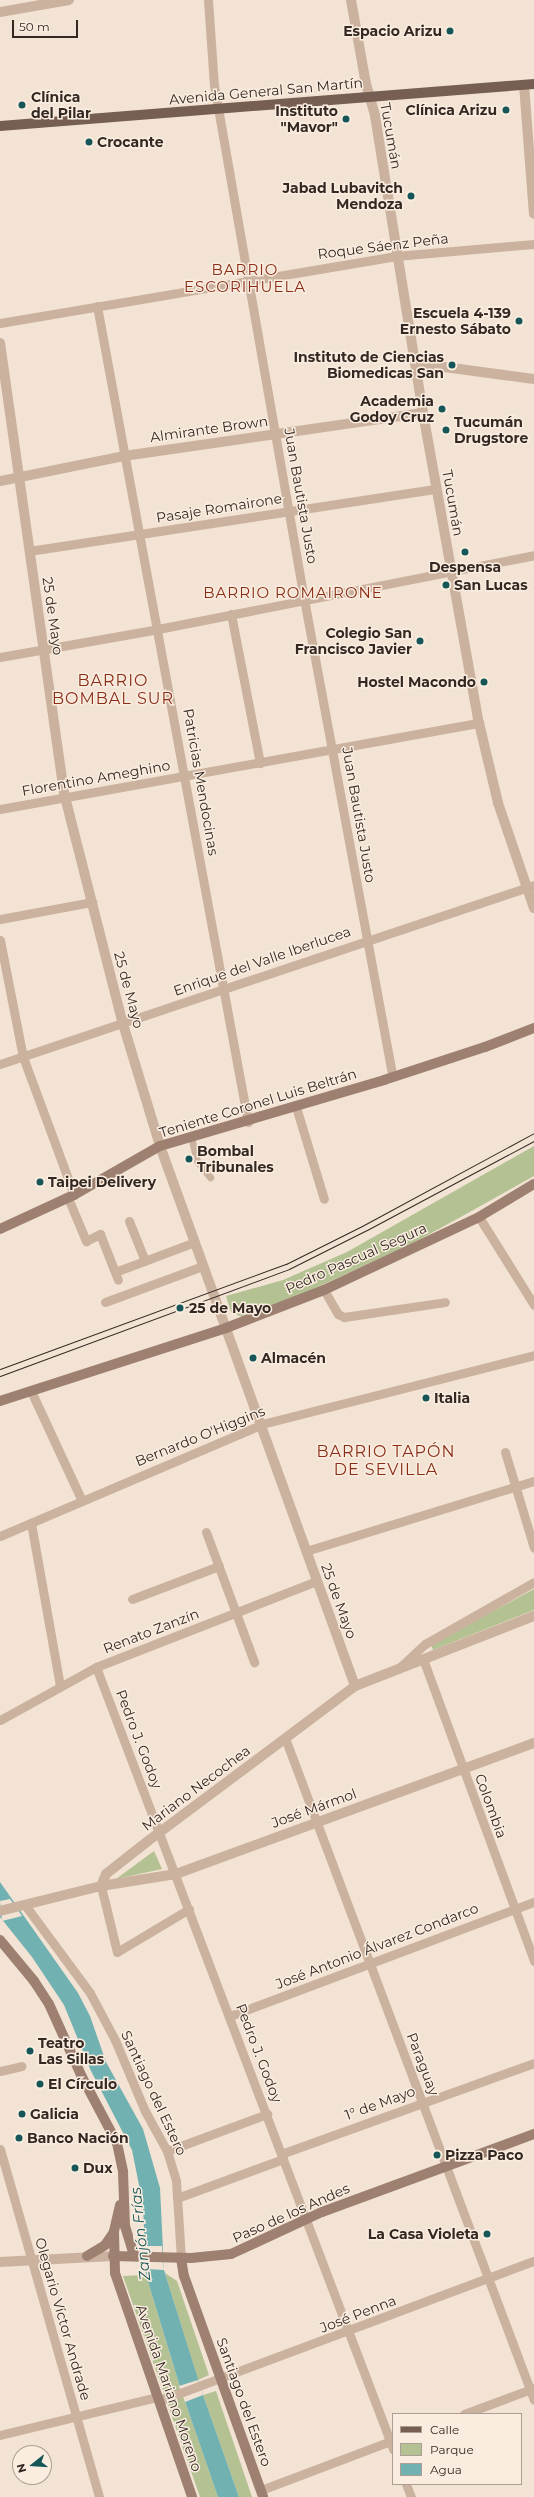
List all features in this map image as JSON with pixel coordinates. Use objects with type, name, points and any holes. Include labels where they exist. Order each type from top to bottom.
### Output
[{"type":"main road","name":"Avenida General San Martín","points":[[0,126],[529,84]]},
{"type":"main road","name":"Teniente Coronel Luis Beltrán","points":[[0,1229],[71,1196],[160,1146],[248,1122],[393,1077],[485,1047],[534,1028]]},
{"type":"main road","name":"Pedro Pascual Segura","points":[[0,1401],[226,1328],[324,1290],[479,1217],[534,1184]]},
{"type":"main road","name":"Avenida Mariano Moreno","points":[[0,1940],[34,1981],[49,2004],[82,2077],[115,2139],[122,2164],[125,2226],[139,2256]]},
{"type":"main road","name":"Paso de los Andes","points":[[113,2256],[181,2258],[231,2254],[306,2219],[534,2134]]},
{"type":"main road","name":"Avenida Mariano Moreno","points":[[123,2194],[114,2232],[113,2256],[117,2280],[192,2497]]},
{"type":"main road","points":[[87,2256],[105,2245],[114,2232]]},
{"type":"main road","name":"Santiago del Estero","points":[[181,2258],[184,2276],[262,2494]]},
{"type":"street","points":[[0,12],[69,0]]},
{"type":"street","name":"Juan Bautista Justo","points":[[208,0],[214,85],[304,599],[393,1077]]},
{"type":"street","name":"Tucumán","points":[[350,0],[370,97],[436,489],[479,723],[498,803],[530,887],[534,908]]},
{"type":"street","points":[[529,84],[534,214]]},
{"type":"street","name":"Roque Sáenz Peña","points":[[0,323],[396,256],[534,244]]},
{"type":"street","name":"Patricias Mendocinas","points":[[97,306],[124,456],[186,776],[248,1122]]},
{"type":"street","name":"25 de Mayo","points":[[0,343],[65,797],[123,1024],[160,1146],[262,1424],[355,1686]]},
{"type":"street","points":[[415,363],[534,379]]},
{"type":"street","name":"Almirante Brown","points":[[0,481],[124,456],[275,433],[423,413]]},
{"type":"street","name":"Pasaje Romairone","points":[[30,551],[436,489]]},
{"type":"street","points":[[0,657],[158,629],[451,570],[534,555]]},
{"type":"street","points":[[231,614],[260,763]]},
{"type":"street","name":"Florentino Ameghino","points":[[0,809],[479,723]]},
{"type":"street","name":"Enrique del Valle Iberlucea","points":[[0,1064],[123,1024],[367,940],[530,887]]},
{"type":"street","points":[[0,919],[92,902]]},
{"type":"street","points":[[0,940],[23,1057],[86,1241],[100,1234],[116,1276],[145,1261],[195,1242]]},
{"type":"street","points":[[296,1107],[324,1199]]},
{"type":"street","points":[[191,1137],[197,1161],[210,1177]]},
{"type":"street","points":[[479,1217],[534,1305]]},
{"type":"street","points":[[129,1221],[145,1261]]},
{"type":"street","points":[[105,1302],[203,1266]]},
{"type":"street","points":[[324,1290],[338,1314],[344,1316],[445,1302]]},
{"type":"street","name":"Bernardo O'Higgins","points":[[0,1536],[262,1424],[534,1356]]},
{"type":"street","points":[[31,1391],[82,1501]]},
{"type":"street","points":[[505,1452],[534,1548]]},
{"type":"street","points":[[306,1551],[534,1481]]},
{"type":"street","points":[[31,1523],[60,1686]]},
{"type":"street","points":[[206,1532],[254,1662]]},
{"type":"street","points":[[132,1599],[219,1566]]},
{"type":"street","name":"Renato Zanzín","points":[[0,1720],[96,1667],[237,1614],[317,1581]]},
{"type":"street","name":"Mariano Necochea","points":[[398,1669],[425,1644],[534,1582]]},
{"type":"street","name":"Mariano Necochea","points":[[101,1886],[106,1874],[355,1686],[534,1616]]},
{"type":"street","name":"Colombia","points":[[424,1659],[534,1961]]},
{"type":"street","name":"Pedro J. Godoy","points":[[96,1667],[392,2444]]},
{"type":"street","name":"Paraguay","points":[[286,1738],[446,2166],[532,2389],[534,2400]]},
{"type":"street","name":"José Mármol","points":[[101,1886],[176,1874],[317,1821],[534,1743]]},
{"type":"street","points":[[12,1908],[101,1886],[117,1952],[189,1909]]},
{"type":"street","name":"José Antonio Álvarez Condarco","points":[[230,2016],[534,1902]]},
{"type":"street","name":"Santiago del Estero","points":[[12,1908],[90,1993],[115,2040],[145,2111],[167,2150],[173,2166],[177,2198],[181,2258]]},
{"type":"street","name":"1° de Mayo","points":[[177,2198],[423,2103],[534,2063]]},
{"type":"street","points":[[0,2071],[21,2066]]},
{"type":"street","points":[[167,2150],[267,2114]]},
{"type":"street","name":"Olegario Víctor Andrade","points":[[0,2149],[99,2497]]},
{"type":"street","name":"Paso de los Andes","points":[[0,2262],[31,2258],[113,2256]]},
{"type":"street","name":"José Penna","points":[[0,2435],[77,2418],[157,2397],[164,2400],[350,2332],[534,2261]]},
{"type":"street","points":[[467,2413],[532,2389]]},
{"type":"street","points":[[262,2494],[392,2444]]},
{"type":"street","points":[[406,2485],[411,2497]]},
{"type":"green space","points":[[534,1146],[534,1176],[468,1213],[415,1242],[309,1291],[242,1317],[231,1312],[226,1296],[283,1280],[347,1252]]},
{"type":"green space","points":[[534,1589],[534,1610],[433,1650],[431,1645]]},
{"type":"green space","points":[[154,1851],[162,1869],[116,1879]]},
{"type":"green space","points":[[165,2273],[177,2281],[209,2375],[198,2380]]},
{"type":"green space","points":[[146,2275],[180,2387],[218,2497],[200,2497],[123,2276]]},
{"type":"green space","points":[[216,2391],[252,2497],[239,2497],[203,2395]]},
{"type":"water","points":[[0,1882],[78,1993],[90,2016],[106,2062],[143,2129],[160,2188],[164,2270],[203,2395],[239,2497],[218,2497],[180,2387],[146,2275],[143,2205],[132,2150],[91,2071],[64,2005],[32,1957],[0,1917]]},
{"type":"pier","points":[[10,1899],[22,1916],[2,1921],[0,1901]]},
{"type":"pier","points":[[144,2246],[162,2246],[164,2270],[145,2269]]},
{"type":"pier","points":[[198,2380],[203,2395],[185,2402],[179,2386]]},
{"type":"tram line","points":[[0,1369],[286,1264],[362,1226],[534,1133]]},
{"type":"tram line","points":[[0,1376],[289,1269],[367,1230],[534,1141]]},
{"type":"place","name":"Espacio Arizu","points":[[450,31]]},
{"type":"place","name":"Clínica del Pilar","points":[[22,105]]},
{"type":"place","name":"Clínica Arizu","points":[[506,110]]},
{"type":"place","name":"Instituto \"Mavor\"","points":[[346,119]]},
{"type":"place","name":"Crocante","points":[[89,142]]},
{"type":"place","name":"Jabad Lubavitch Mendoza","points":[[411,196]]},
{"type":"place","name":"Escuela 4-139 Ernesto Sábato","points":[[519,321]]},
{"type":"place","name":"Instituto de Ciencias Biomedicas San","points":[[452,365]]},
{"type":"place","name":"Academia Godoy Cruz","points":[[442,409]]},
{"type":"place","name":"Tucumán Drugstore","points":[[446,430]]},
{"type":"place","name":"Despensa","points":[[465,552]]},
{"type":"place","name":"San Lucas","points":[[446,585]]},
{"type":"place","name":"Colegio San Francisco Javier","points":[[420,641]]},
{"type":"place","name":"Hostel Macondo","points":[[484,682]]},
{"type":"place","name":"Bombal Tribunales","points":[[189,1159]]},
{"type":"place","name":"Taipei Delivery","points":[[40,1182]]},
{"type":"place","name":"25 de Mayo","points":[[180,1308]]},
{"type":"place","name":"Almacén","points":[[253,1358]]},
{"type":"place","name":"Italia","points":[[426,1398]]},
{"type":"place","name":"Teatro Las Sillas","points":[[30,2051]]},
{"type":"place","name":"El Círculo","points":[[40,2084]]},
{"type":"place","name":"Galicia","points":[[22,2114]]},
{"type":"place","name":"Banco Nación","points":[[19,2138]]},
{"type":"place","name":"Pizza Paco","points":[[437,2155]]},
{"type":"place","name":"Dux","points":[[75,2168]]},
{"type":"place","name":"La Casa Violeta","points":[[487,2234]]},
{"type":"district","name":"BARRIO ESCORIHUELA","points":[[245,278]]},
{"type":"district","name":"BARRIO ROMAIRONE","points":[[293,593]]},
{"type":"district","name":"BARRIO BOMBAL SUR","points":[[113,690]]},
{"type":"district","name":"BARRIO TAPÓN DE SEVILLA","points":[[386,1461]]},
{"type":"water label","name":"Zanjón Frías","points":[[140,2234]]}]
